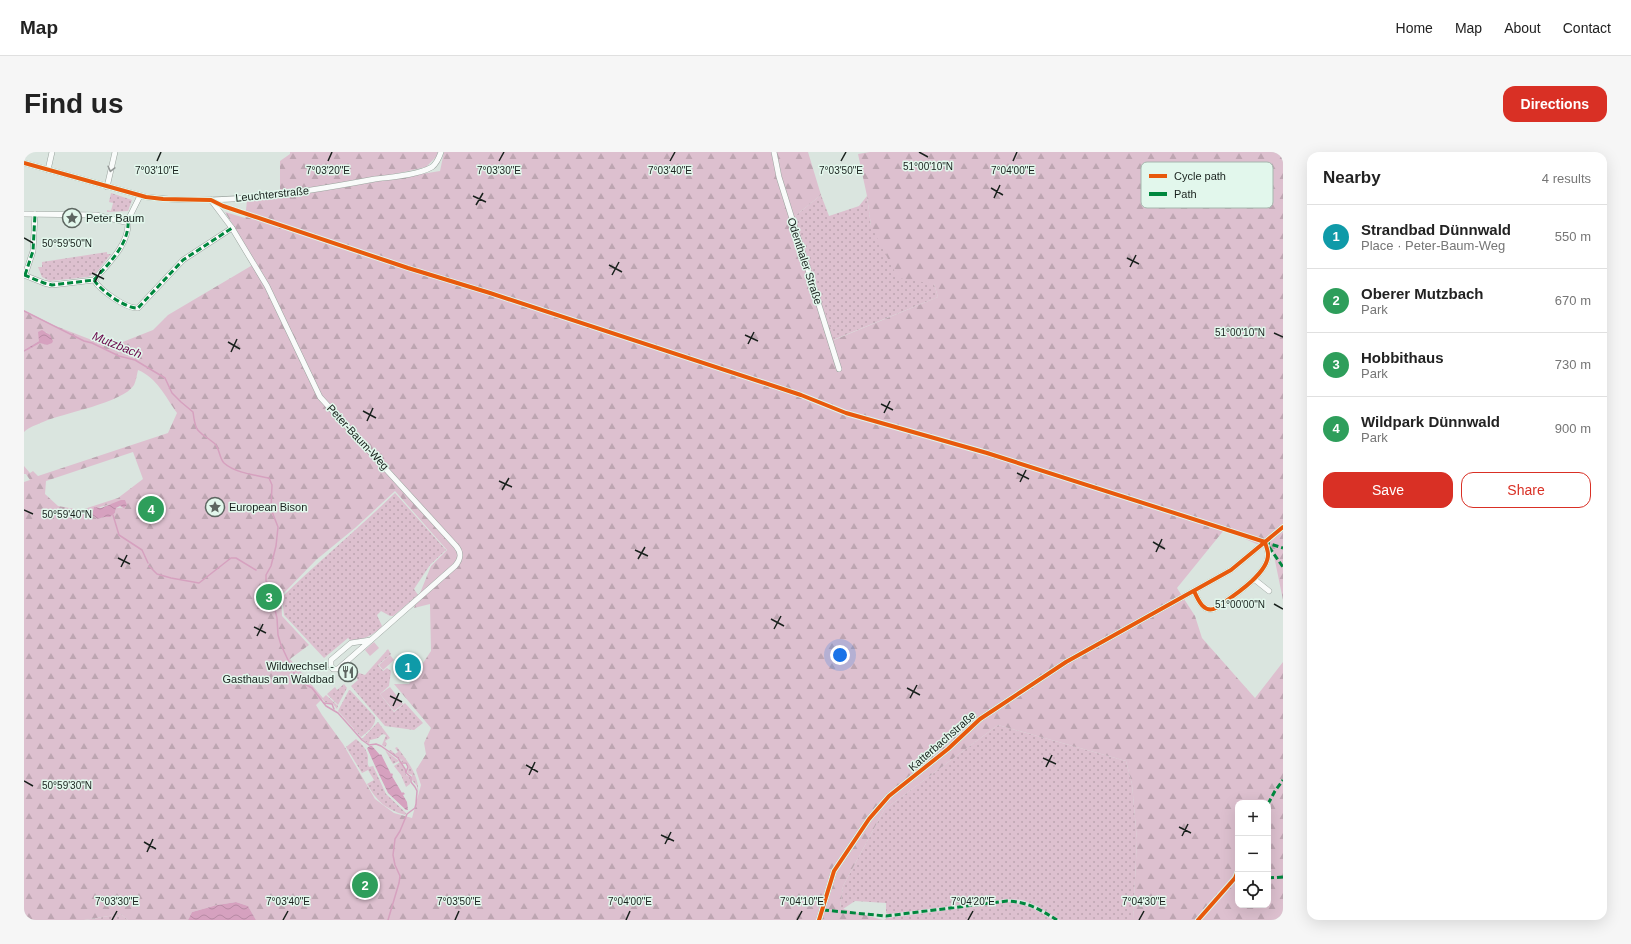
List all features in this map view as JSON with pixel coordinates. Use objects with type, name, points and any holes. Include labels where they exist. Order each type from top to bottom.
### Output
[{"type":"street","points":[[48,170],[52,152]]},
{"type":"street","points":[[107,187],[115,152]]},
{"type":"street","name":"Leuchterstraße","points":[[24,163],[140,196],[163,199],[211,200],[284,194],[408,174],[431,168],[436,164],[441,152]]},
{"type":"street","name":"Odenthaler Straße","points":[[774,152],[779,177],[839,369]]},
{"type":"street","points":[[35,214],[33,251],[24,275],[52,285],[94,280],[118,252],[129,228],[128,220],[140,196]]},
{"type":"street","name":"Peter-Baum-Weg","points":[[211,200],[232,228],[268,286],[320,396],[451,540],[460,552],[460,558],[455,566],[371,640],[338,669],[331,666],[331,660],[351,643],[371,640]]},
{"type":"street","points":[[24,214],[96,215],[121,222],[128,220]]},
{"type":"street","points":[[94,280],[98,286],[128,306],[138,308],[183,260],[232,228]]},
{"type":"street","name":"Katterbachstraße","points":[[819,920],[834,871],[869,819],[889,796],[948,749],[980,719],[1040,678],[1231,570],[1283,527]]},
{"type":"street","points":[[1194,592],[1199,602],[1205,609],[1213,610],[1254,580],[1267,561],[1268,554],[1265,542]]},
{"type":"street","points":[[1254,580],[1269,591]]},
{"type":"green space","points":[[290,152],[438,152],[437,156],[426,167],[395,174],[280,193],[280,161],[290,154]]},
{"type":"green space","points":[[444,152],[808,152],[821,195],[795,216],[834,340],[938,297],[934,284],[898,278],[871,226],[867,196],[858,154],[870,152],[1283,152],[1283,600],[1273,551],[1224,530],[1177,588],[1195,616],[1202,638],[1255,698],[1283,662],[1283,920],[1133,920],[1137,840],[1132,784],[1126,761],[998,725],[884,810],[843,886],[840,908],[883,920],[256,920],[248,906],[236,902],[217,905],[192,912],[188,920],[128,920],[121,914],[84,920],[24,920],[24,482],[30,480],[26,474],[24,474],[24,466],[30,473],[33,471],[38,476],[168,433],[177,413],[156,383],[145,373],[138,370],[134,385],[118,397],[33,426],[24,432],[24,352],[40,342],[47,345],[49,335],[46,332],[39,334],[39,341],[24,350],[24,310],[53,325],[110,347],[153,330],[168,315],[256,263],[225,212],[245,218],[247,201],[440,171]],"holes":[[[133,452],[143,479],[118,498],[81,510],[58,506],[45,494],[46,481]],[[395,491],[447,550],[431,566],[414,608],[430,604],[431,651],[409,684],[394,684],[431,728],[424,743],[426,754],[416,770],[421,785],[412,818],[394,813],[375,799],[343,744],[316,705],[323,698],[290,659],[309,645],[282,616],[281,596],[316,560],[355,528]],[[111,504],[126,507],[116,508],[115,513],[110,517],[97,519],[92,515],[93,509]]]},
{"type":"green space","points":[[111,193],[132,200],[128,211],[107,212],[107,210],[111,211],[113,203],[109,202]]},
{"type":"green space","points":[[821,195],[829,216],[859,206],[867,196],[871,226],[934,284],[938,297],[833,340],[795,216]]},
{"type":"green space","points":[[107,252],[107,254],[111,254],[96,273],[88,277],[50,281],[42,277],[38,267],[42,267],[42,262]]},
{"type":"green space","points":[[395,493],[446,550],[430,565],[414,589],[418,595],[393,616],[381,611],[377,615],[382,626],[375,632],[364,638],[356,640],[351,641],[348,638],[324,658],[284,615],[282,597]]},
{"type":"green space","points":[[374,642],[379,648],[370,656],[365,650]]},
{"type":"green space","points":[[388,649],[391,654],[378,665],[383,671],[387,668],[391,671],[389,686],[380,694],[394,712],[405,703],[423,723],[414,730],[385,726],[351,686],[358,680],[355,676],[359,673],[365,675]]},
{"type":"green space","points":[[390,655],[394,660],[383,670],[379,665]]},
{"type":"green space","points":[[344,684],[347,688],[338,705],[327,694],[335,687],[337,690]]},
{"type":"green space","points":[[390,687],[403,704],[394,711],[380,694]]},
{"type":"green space","points":[[349,690],[375,717],[373,726],[361,737],[338,711]]},
{"type":"green space","points":[[326,695],[338,706],[337,709],[333,704],[325,702],[322,699]]},
{"type":"green space","points":[[378,722],[390,738],[385,741],[387,744],[385,747],[382,745],[386,735],[384,734],[378,738],[370,740],[369,744],[362,739]]},
{"type":"green space","points":[[998,725],[1126,761],[1132,784],[1137,840],[1133,920],[1060,920],[1035,905],[1022,900],[1007,899],[888,914],[886,913],[886,903],[855,901],[843,909],[840,908],[843,886],[884,810]]},
{"type":"green space","points":[[356,739],[366,750],[369,767],[373,766],[386,794],[406,813],[405,815],[382,804],[367,784],[374,780],[368,770],[362,773],[346,747]]},
{"type":"green space","points":[[397,747],[415,774],[417,780],[418,793],[417,786],[412,780],[412,775],[407,773],[409,767],[406,762],[402,762],[401,761],[403,759],[401,760],[389,751],[391,750],[395,754],[398,752],[395,748]]},
{"type":"green space","points":[[385,750],[399,761],[393,764]]},
{"type":"green space","points":[[400,762],[406,775],[410,777],[410,784],[406,787],[401,775],[394,766]]},
{"type":"green space","points":[[1008,902],[1021,904],[1032,908],[1053,920],[884,920],[887,918]]},
{"type":"green space","points":[[121,914],[128,920],[85,920]]},
{"type":"water","points":[[42,330],[50,335],[53,341],[52,343],[47,345],[40,343],[24,352],[24,350],[39,341],[38,332]]},
{"type":"water","points":[[121,500],[125,500],[127,505],[124,508],[120,506],[116,508],[115,513],[110,517],[97,519],[92,515],[94,507],[101,508]]},
{"type":"water","points":[[372,746],[380,755],[381,754],[402,793],[403,792],[405,794],[403,795],[407,802],[408,810],[406,810],[388,793],[367,748]]},
{"type":"water","points":[[236,902],[248,906],[256,920],[188,920],[192,912],[217,905]]},
{"type":"waterway","name":"Mutzbach","points":[[24,311],[84,341],[92,343],[119,356],[135,360],[165,378],[172,393],[193,412],[195,425],[201,434],[216,445],[224,463],[239,471],[269,478],[272,485],[271,509],[278,527],[276,546],[271,566],[266,575],[266,581],[272,588],[275,596],[278,635],[281,645],[296,677],[301,682],[312,688],[326,706],[338,713],[362,740],[369,745],[376,744],[381,746],[398,758],[406,773],[411,777],[411,782],[417,791],[415,808],[407,814],[395,839],[393,855],[395,865],[400,876],[388,920]]},
{"type":"waterway","points":[[113,515],[119,535],[142,550],[148,563]]},
{"type":"waterway","points":[[149,566],[157,574],[199,583],[231,558],[236,558],[256,570]]},
{"type":"waterway","name":"Mutzbach","points":[[324,703],[332,704],[334,709]]},
{"type":"waterway","name":"Mutzbach","points":[[402,763],[406,763],[408,767],[406,772]]},
{"type":"marked path","points":[[25,275],[33,251],[35,214]]},
{"type":"marked path","points":[[24,275],[52,285],[94,280],[122,245],[128,229],[128,220]]},
{"type":"marked path","points":[[94,280],[102,289],[120,302],[138,308],[183,260],[232,228]]},
{"type":"marked path","points":[[1264,542],[1283,548]]},
{"type":"marked path","points":[[1269,547],[1283,567]]},
{"type":"marked path","points":[[1270,800],[1283,780]]},
{"type":"marked path","points":[[1271,878],[1283,877]]},
{"type":"marked path","points":[[823,910],[886,916],[1007,901],[1033,907],[1057,920]]},
{"type":"cycle path","points":[[24,163],[146,197],[163,199],[211,200],[223,206],[408,268],[490,293],[801,395],[846,413],[987,453],[1265,542]]},
{"type":"cycle path","points":[[819,920],[834,871],[869,819],[889,796],[948,749],[980,719],[1066,662],[1231,570],[1283,527]]},
{"type":"cycle path","points":[[1194,591],[1205,608],[1216,608],[1248,585],[1262,569],[1267,562],[1268,554],[1265,542]]},
{"type":"cycle path","points":[[1198,920],[1235,878],[1238,872]]},
{"type":"place","name":"Peter Baum","points":[[72,218]]},
{"type":"place","name":"European Bison","points":[[215,507]]},
{"type":"place","name":"Wildpark Dünnwald","points":[[151,509]]},
{"type":"place","name":"Hobbithaus","points":[[269,597]]},
{"type":"place","name":"Strandbad Dünnwald","points":[[408,667]]},
{"type":"place","name":"Wildwechsel - Gasthaus am Waldbad","points":[[348,672]]},
{"type":"place","name":"Oberer Mutzbach","points":[[365,885]]}]
